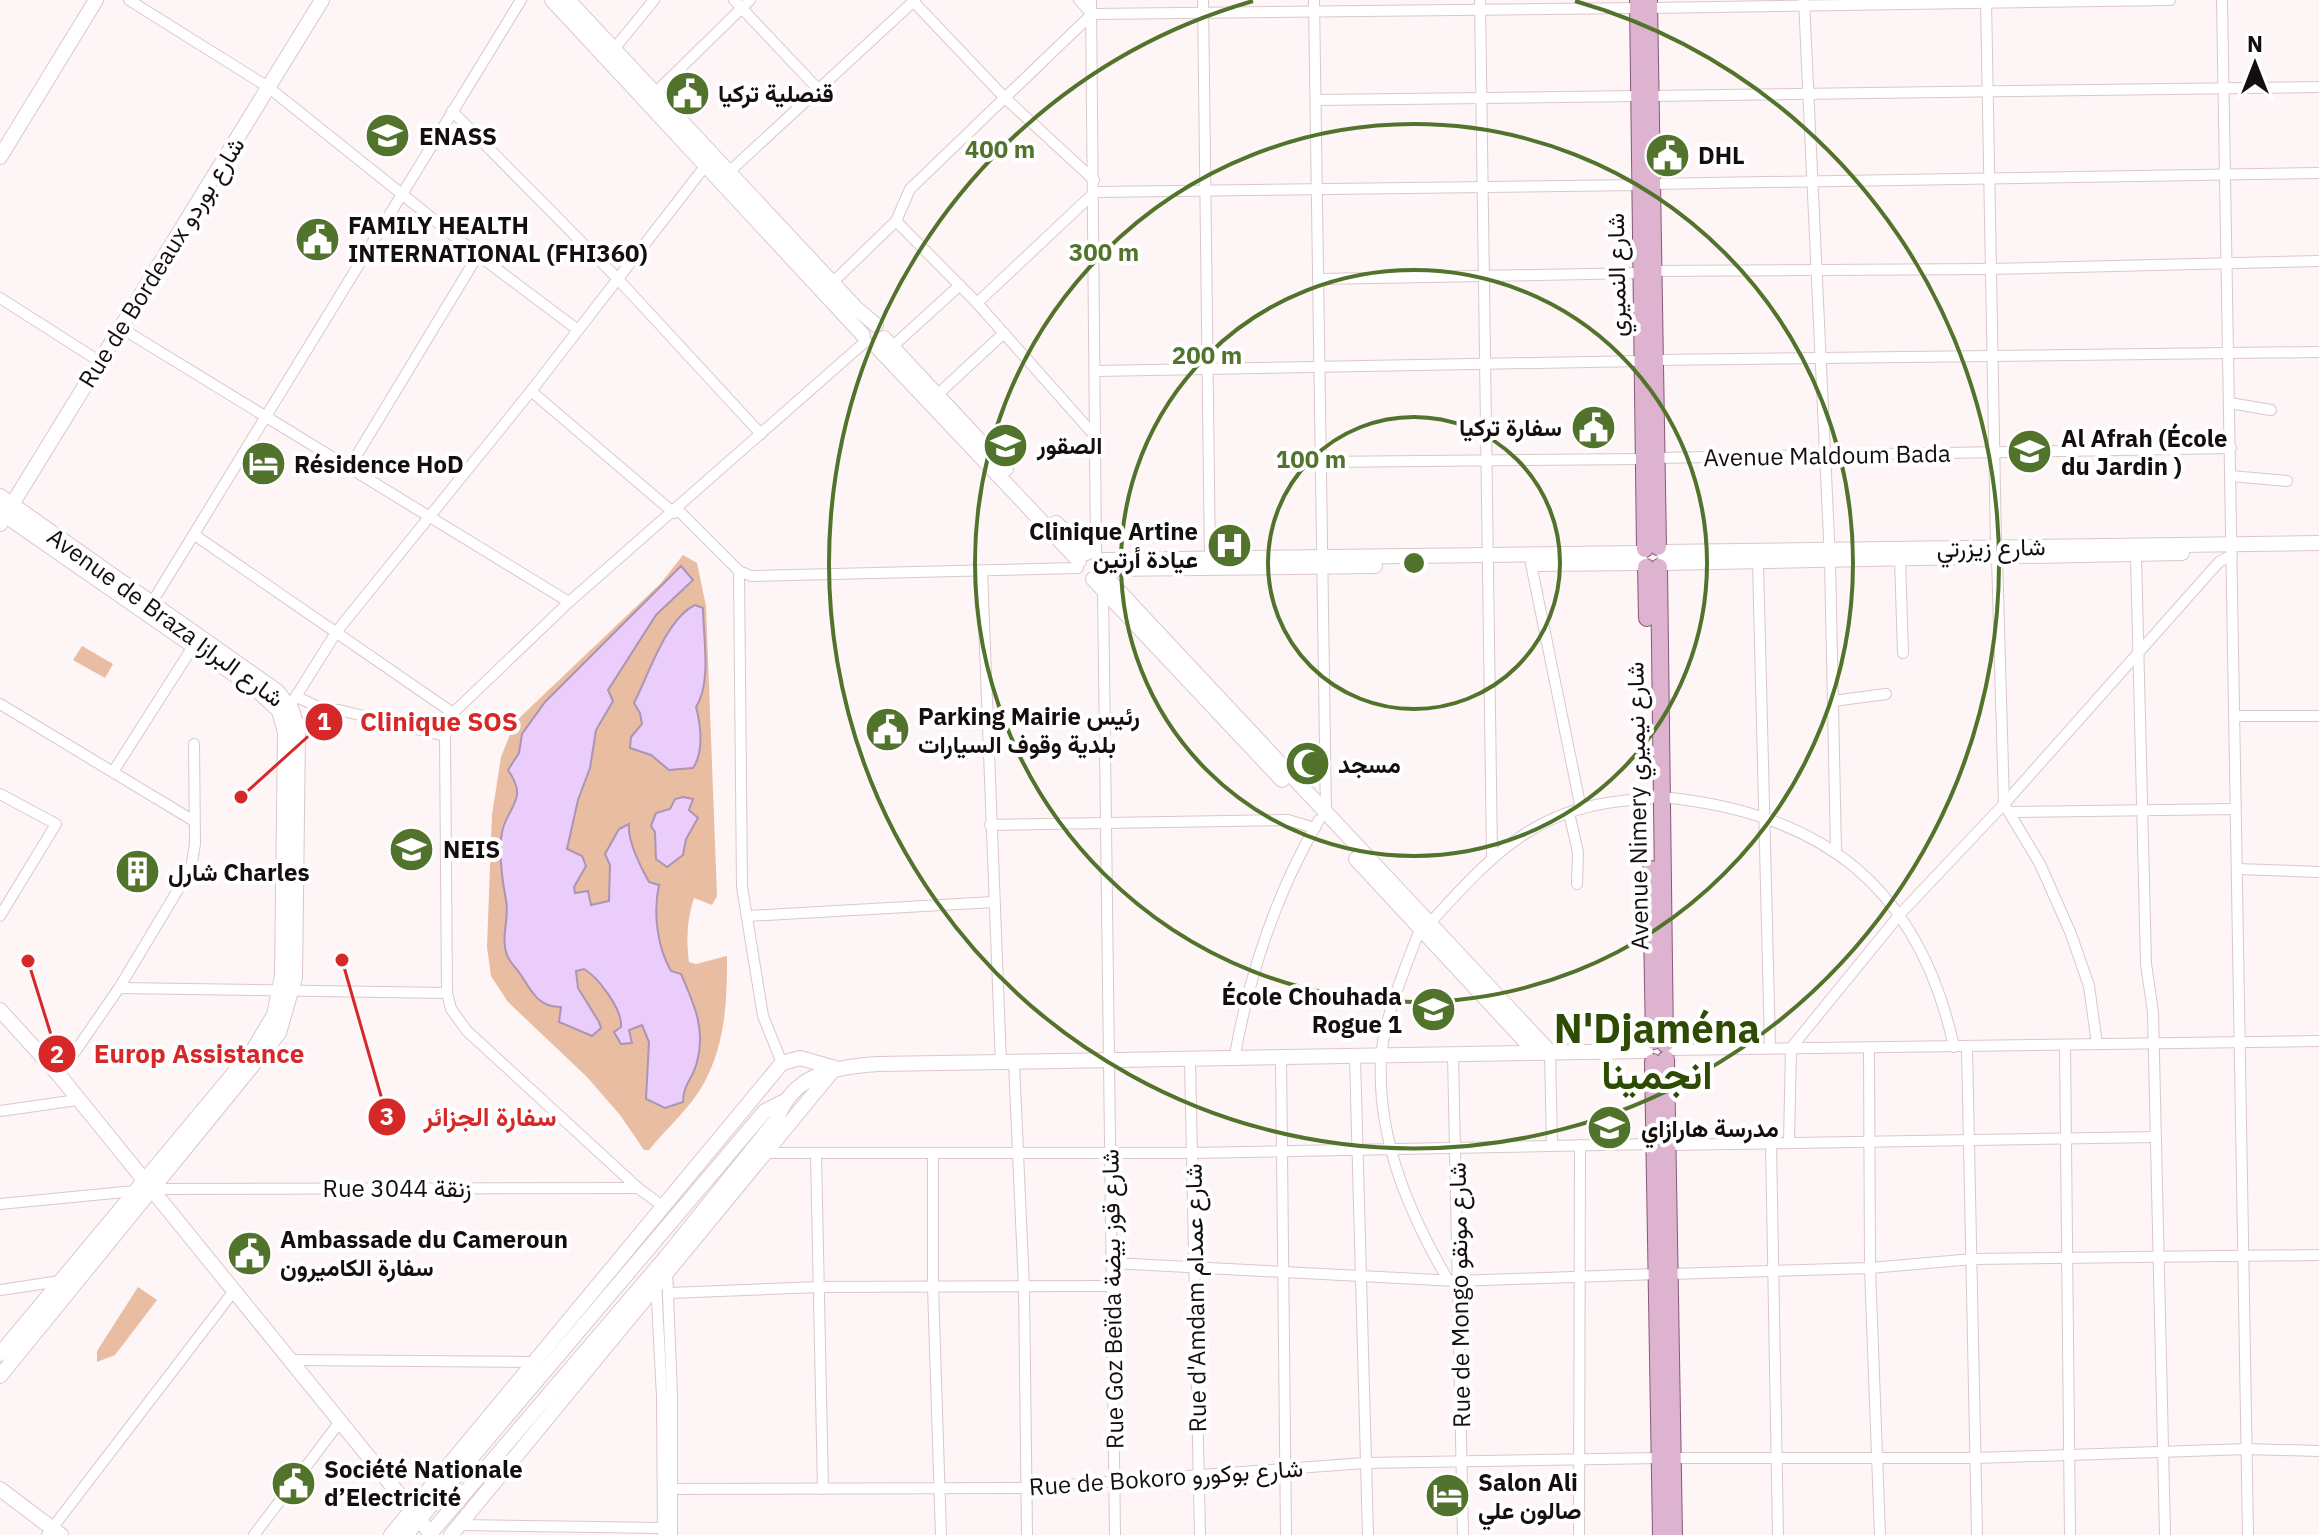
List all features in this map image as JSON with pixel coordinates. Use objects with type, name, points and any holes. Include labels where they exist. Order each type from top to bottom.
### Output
[{"type":"main road","points":[[0,157],[96,0]]},
{"type":"main road","name":"Rue de Bordeaux شارع بوردو","points":[[3,511],[121,328],[322,0]]},
{"type":"main road","points":[[552,0],[706,165],[1094,567],[1652,558]]},
{"type":"main road","points":[[568,0],[832,283],[876,338],[937,395],[1320,821],[1543,1052]]},
{"type":"main road","name":"شارع النميري","points":[[1644,4],[1652,558]]},
{"type":"main road","name":"Avenue de Braza شارع البرازا","points":[[0,1354],[60,1281],[147,1189],[263,1058],[279,1033],[286,993],[298,731],[289,706],[277,691],[151,604],[3,511]]},
{"type":"main road","name":"Avenue de Braza شارع البرازا","points":[[3,511],[192,648],[258,691],[289,706]]},
{"type":"main road","name":"شارع زيزرتي","points":[[1652,558],[1758,562],[1830,555],[1900,559],[1996,552],[2136,555],[2319,543]]},
{"type":"main road","name":"شارع زيزرتي","points":[[1652,558],[2319,550]]},
{"type":"main road","points":[[1488,560],[1531,564],[1652,558]]},
{"type":"main road","name":"Avenue Nimery شارع نيميري","points":[[1652,558],[1667,1458],[1674,1535]]},
{"type":"main road","name":"Avenue de Braza شارع البرازا","points":[[286,993],[285,732],[289,706]]},
{"type":"main road","points":[[0,1010],[59,1075],[147,1189],[430,1534],[768,1153],[835,1068]]},
{"type":"main road","points":[[391,1535],[416,1514],[765,1111],[783,1102],[808,1078],[835,1068],[878,1064],[1659,1051]]},
{"type":"main road","points":[[406,1535],[416,1514],[537,1362],[782,1063],[800,1058],[835,1068]]},
{"type":"main road","points":[[456,1530],[659,1275],[666,1257],[777,1119],[783,1102]]},
{"type":"main road","name":"Avenue de Braza شارع البرازا","points":[[0,1376],[147,1189]]},
{"type":"main road","name":"Avenue Nimery شارع نيميري","points":[[1661,1535],[1667,1458]]},
{"type":"main road","points":[[0,1489],[53,1533]]},
{"type":"street","points":[[129,0],[268,87],[478,255],[578,330]]},
{"type":"street","points":[[151,604],[196,536],[521,0]]},
{"type":"street","points":[[614,49],[654,0]]},
{"type":"street","points":[[729,172],[913,0],[1004,97],[1094,180]]},
{"type":"street","points":[[1079,0],[1092,14]]},
{"type":"street","name":"Rue Goz Beïda شارع قوز بيضة","points":[[1091,0],[1096,371],[1094,567],[1104,821],[1115,1535]]},
{"type":"street","points":[[1203,0],[1210,564]]},
{"type":"street","points":[[832,283],[896,221],[910,189],[1092,14],[1203,12],[1314,5],[2170,0]]},
{"type":"street","points":[[2222,0],[2248,1535]]},
{"type":"street","points":[[1986,1],[1996,552],[2007,808],[2040,864],[2071,934],[2089,986],[2097,1044]]},
{"type":"street","points":[[1804,2],[1830,555],[1836,851]]},
{"type":"street","points":[[655,93],[742,3],[818,89]]},
{"type":"street","points":[[1480,4],[1492,855]]},
{"type":"street","points":[[1234,1060],[1258,953],[1320,821],[1321,562],[1314,5]]},
{"type":"street","points":[[1316,100],[2319,87]]},
{"type":"street","points":[[452,111],[616,277],[761,434]]},
{"type":"street","points":[[327,711],[289,706],[337,631],[531,391],[616,277],[706,165]]},
{"type":"street","points":[[977,303],[1095,192],[1811,184],[2319,173]]},
{"type":"street","points":[[896,221],[977,303],[1095,436]]},
{"type":"street","points":[[349,468],[478,255]]},
{"type":"street","points":[[1318,279],[2319,261]]},
{"type":"street","points":[[664,1207],[638,1188],[467,1031],[451,1009],[447,993],[445,736],[453,713],[569,602],[876,338],[960,285]]},
{"type":"street","points":[[0,298],[99,361]]},
{"type":"street","points":[[121,328],[569,602]]},
{"type":"street","points":[[937,395],[1004,333]]},
{"type":"street","points":[[1096,371],[1647,360],[2319,352]]},
{"type":"street","points":[[531,391],[676,512],[739,571],[751,576],[1094,567]]},
{"type":"street","points":[[2230,403],[2271,410]]},
{"type":"street","name":"Avenue Maldoum Bada","points":[[1319,462],[2231,448]]},
{"type":"street","points":[[2231,476],[2287,481]]},
{"type":"street","points":[[196,536],[453,713]]},
{"type":"street","points":[[1789,1142],[1791,1048],[1901,913],[2007,808],[2139,652],[2231,550]]},
{"type":"street","points":[[2136,555],[2146,964],[2153,1012],[2165,1535]]},
{"type":"street","points":[[1900,559],[1903,653]]},
{"type":"street","points":[[1758,562],[1770,1048]]},
{"type":"street","points":[[1531,564],[1581,809]]},
{"type":"street","points":[[739,571],[742,887],[763,1016],[782,1063]]},
{"type":"street","points":[[982,571],[994,902],[1008,1064],[1020,1152],[1027,1535]]},
{"type":"street","points":[[113,772],[192,648]]},
{"type":"street","points":[[1833,701],[1886,694]]},
{"type":"street","points":[[0,704],[194,821]]},
{"type":"street","points":[[298,731],[315,713],[339,710],[445,736]]},
{"type":"street","points":[[2236,716],[2319,716]]},
{"type":"street","points":[[59,1075],[119,988],[191,868],[194,744]]},
{"type":"street","points":[[0,794],[56,824],[0,916]]},
{"type":"street","points":[[1452,1281],[1410,1208],[1391,1148],[1381,1056],[1424,926],[1492,855],[1540,825],[1581,809],[1623,799],[1707,801],[1764,815],[1836,851],[1901,913],[1933,977],[1954,1047]]},
{"type":"street","points":[[2007,808],[2235,809]]},
{"type":"street","points":[[1569,813],[1578,852],[1577,884]]},
{"type":"street","points":[[990,825],[1104,821],[1320,821]]},
{"type":"street","points":[[2237,869],[2319,872]]},
{"type":"street","points":[[747,916],[994,902]]},
{"type":"street","points":[[119,988],[286,993],[447,993]]},
{"type":"street","points":[[1659,1051],[2319,1041]]},
{"type":"street","points":[[2065,1046],[2070,1535]]},
{"type":"street","points":[[1967,1047],[1977,1535]]},
{"type":"street","points":[[1869,1049],[1870,1268],[1880,1535]]},
{"type":"street","points":[[1543,1052],[1552,1145]]},
{"type":"street","name":"Rue de Mongo شارع مونقو","points":[[1453,1055],[1457,1148],[1452,1281],[1463,1535]]},
{"type":"street","points":[[1355,1057],[1368,1535]]},
{"type":"street","points":[[1281,1058],[1286,1535]]},
{"type":"street","name":"Rue d'Amdam شارع عمدام","points":[[1190,1061],[1200,1535]]},
{"type":"street","points":[[0,1111],[77,1100]]},
{"type":"street","points":[[768,1153],[1192,1153],[1870,1139],[2156,1137]]},
{"type":"street","points":[[1771,1143],[1778,1535]]},
{"type":"street","points":[[1579,1535],[1580,1145]]},
{"type":"street","points":[[816,1154],[823,1489]]},
{"type":"street","points":[[933,1154],[933,1287],[941,1535]]},
{"type":"street","name":"Rue 3044 زنقة","points":[[0,1204],[147,1189],[638,1188]]},
{"type":"street","points":[[1112,1263],[1452,1281],[1870,1268],[1973,1259],[2319,1255]]},
{"type":"street","points":[[659,1275],[669,1293],[672,1489],[666,1533]]},
{"type":"street","points":[[659,1275],[666,1533]]},
{"type":"street","points":[[0,1290],[60,1281]]},
{"type":"street","points":[[669,1293],[818,1287],[1112,1286]]},
{"type":"street","points":[[53,1533],[233,1292]]},
{"type":"street","points":[[289,1360],[537,1362]]},
{"type":"street","points":[[254,1535],[339,1423]]},
{"type":"street","name":"Rue de Bokoro شارع بوكورو","points":[[672,1489],[1026,1488],[1285,1468],[1461,1460],[1976,1458],[2247,1449],[2319,1451]]},
{"type":"street","points":[[456,1530],[666,1533]]},
{"type":"shaded area","points":[[683,555],[697,563],[706,606],[717,896],[712,905],[694,898],[687,937],[688,954],[689,962],[696,964],[727,956],[726,1005],[717,1052],[704,1083],[678,1118],[649,1150],[644,1150],[620,1115],[587,1077],[508,1002],[491,976],[487,947],[492,815],[501,757],[515,722],[661,583]]},
{"type":"shaded area","points":[[681,566],[693,580],[656,615],[608,690],[613,701],[596,730],[590,768],[578,800],[567,849],[582,856],[586,866],[574,887],[575,893],[588,891],[591,905],[609,901],[610,865],[605,854],[619,829],[629,824],[632,846],[642,869],[649,882],[659,885],[656,918],[659,940],[671,971],[681,974],[686,985],[697,1017],[700,1039],[697,1062],[683,1102],[665,1108],[646,1099],[649,1042],[642,1025],[629,1030],[632,1043],[621,1044],[614,1032],[621,1027],[618,1012],[596,979],[584,969],[576,971],[578,988],[601,1028],[592,1036],[559,1022],[561,1007],[547,1004],[536,997],[510,961],[504,941],[507,907],[500,849],[502,832],[517,796],[508,770],[519,753],[522,734],[545,702]]},
{"type":"shaded area","points":[[695,605],[703,608],[706,659],[704,685],[696,707],[700,746],[693,768],[669,770],[651,755],[630,748],[631,737],[642,724],[634,703],[675,622]]},
{"type":"shaded area","points":[[82,646],[113,664],[105,678],[73,660]]},
{"type":"shaded area","points":[[675,799],[693,799],[689,810],[698,818],[686,839],[683,855],[667,867],[656,859],[655,832],[651,826],[656,813],[670,809]]},
{"type":"shaded area","points":[[138,1287],[157,1300],[115,1355],[97,1362],[97,1351]]},
{"type":"place","name":"قنصلية تركيا","points":[[687,93]]},
{"type":"place","name":"ENASS","points":[[388,136]]},
{"type":"place","name":"DHL","points":[[1667,155]]},
{"type":"place","name":"FAMILY HEALTH INTERNATIONAL (FHI360)","points":[[317,239]]},
{"type":"place","name":"سفارة تركيا","points":[[1593,427]]},
{"type":"place","name":"الصقور","points":[[1006,445]]},
{"type":"place","name":"Al Afrah (École du Jardin )","points":[[2030,452]]},
{"type":"place","name":"Résidence HoD","points":[[263,464]]},
{"type":"place","name":"Clinique Artine عيادة أرتين","points":[[1229,545]]},
{"type":"place","name":"Parking Mairie رئيس بلدية وقوف السيارات","points":[[887,730]]},
{"type":"place","name":"مسجد","points":[[1307,764]]},
{"type":"place","name":"Clinique SOS","points":[[241,797]]},
{"type":"place","name":"NEIS","points":[[412,849]]},
{"type":"place","name":"شارل Charles","points":[[137,872]]},
{"type":"place","name":"سفارة الجزائر","points":[[342,960]]},
{"type":"place","name":"Europ Assistance","points":[[28,961]]},
{"type":"place","name":"École Chouhada Rogue 1","points":[[1433,1010]]},
{"type":"place","name":"مدرسة هارازاي","points":[[1610,1128]]},
{"type":"place","name":"Ambassade du Cameroun سفارة الكاميرون","points":[[249,1253]]},
{"type":"place","name":"Société Nationale d’Electricité","points":[[293,1483]]},
{"type":"place","name":"Salon Ali صالون علي","points":[[1447,1496]]},
{"type":"district","name":"N'Djaména انجمينا","points":[[1657,1051]]}]
